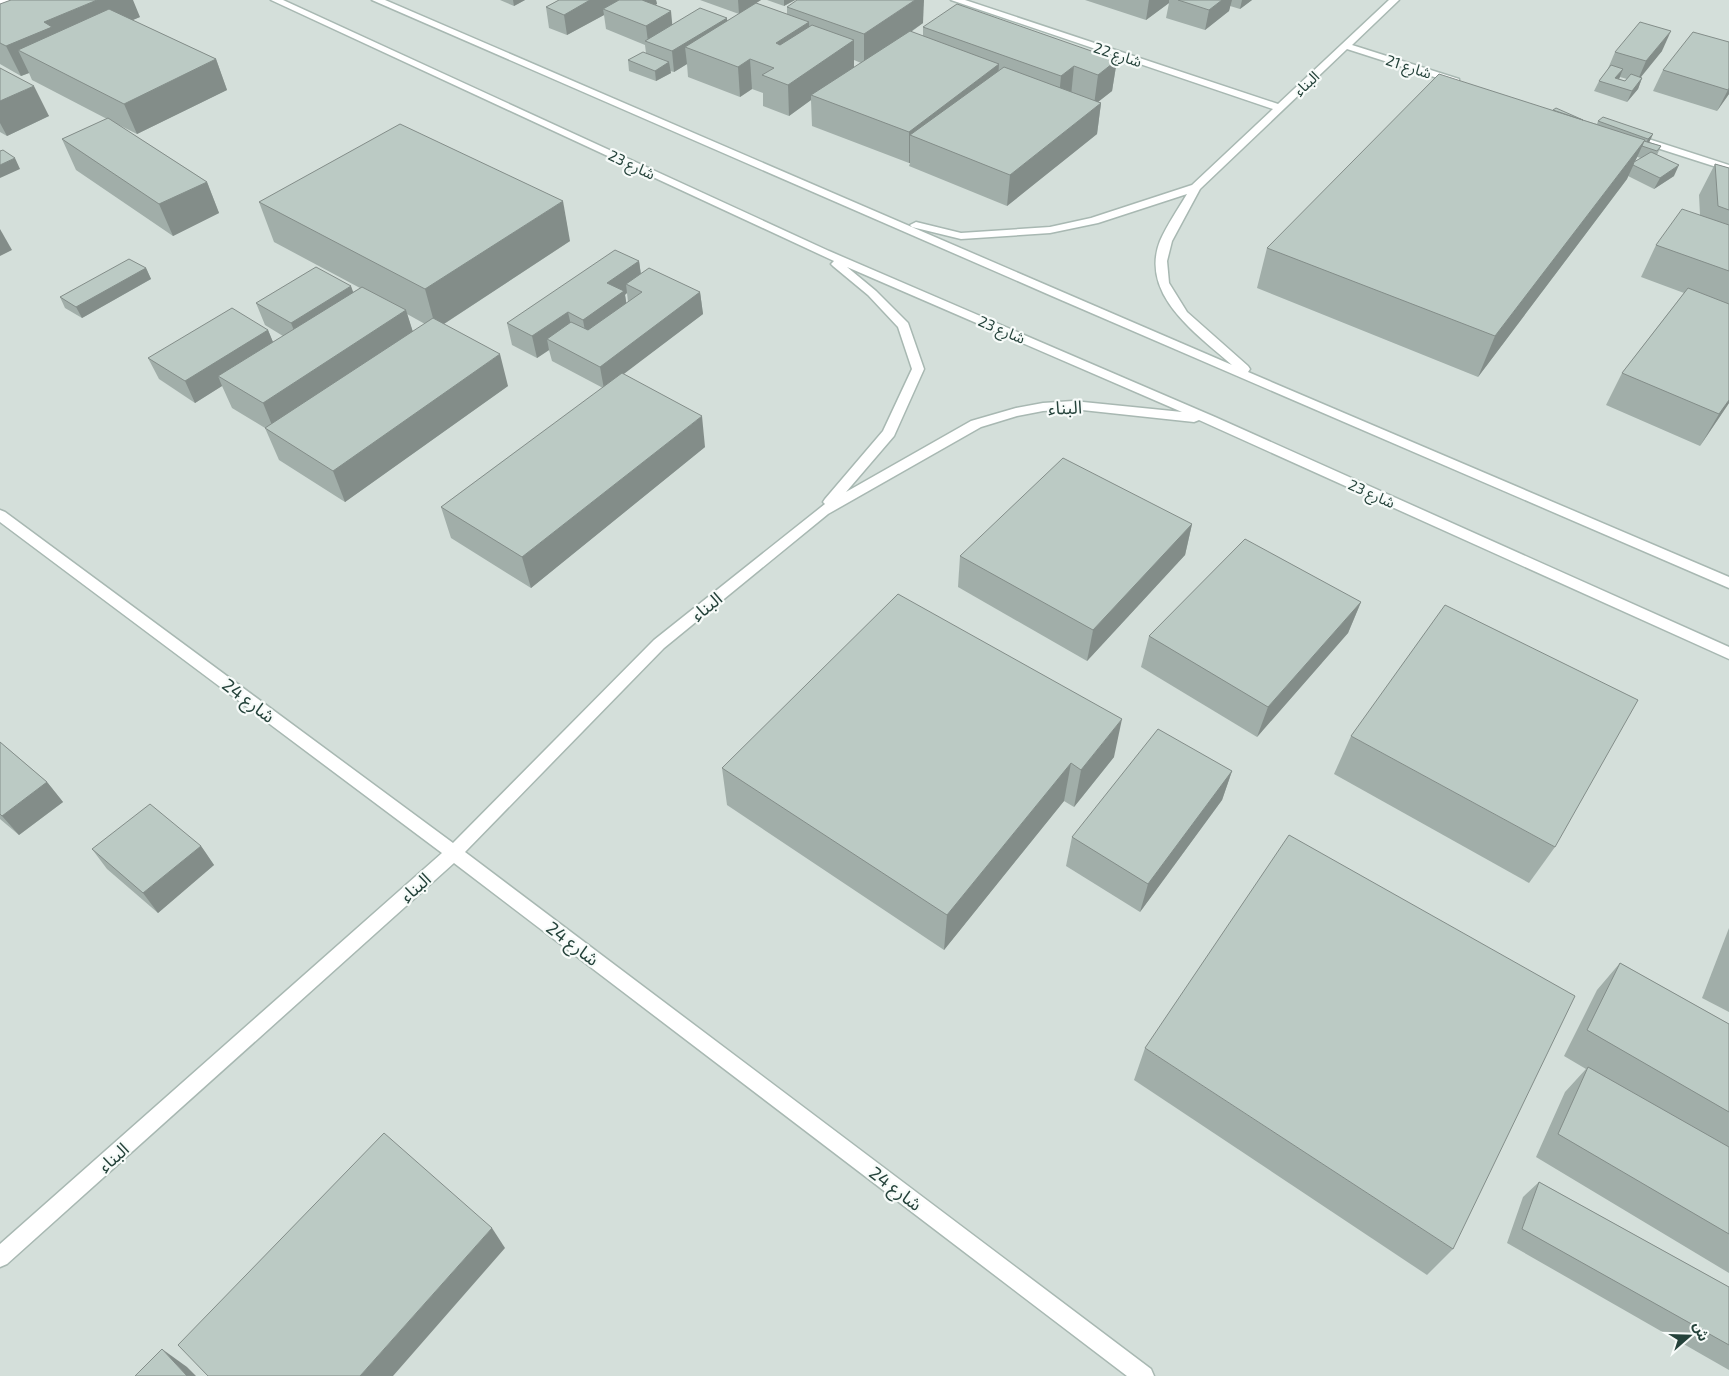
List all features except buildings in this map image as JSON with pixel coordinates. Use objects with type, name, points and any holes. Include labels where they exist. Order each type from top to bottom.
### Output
[{"type":"street","points":[[0,2],[6,0]]},
{"type":"street","name":"شارع 23","points":[[276,0],[825,253],[1211,420],[1729,653]]},
{"type":"street","points":[[377,0],[1729,583]]},
{"type":"street","name":"شارع 22","points":[[956,0],[1280,108]]},
{"type":"street","name":"البناء","points":[[1254,378],[1182,314],[1163,283],[1161,261],[1166,241],[1196,187],[1394,0]]},
{"type":"street","name":"شارع 21","points":[[1346,46],[1467,84]]},
{"type":"street","points":[[1626,135],[1729,168]]},
{"type":"street","name":"البناء","points":[[876,215],[961,236],[1010,234],[1050,230],[1094,221],[1196,187]]},
{"type":"street","name":"البناء","points":[[823,511],[889,433],[918,370],[904,326],[872,293],[825,253]]},
{"type":"street","name":"البناء","points":[[0,1257],[454,853],[659,644],[823,511],[976,424],[1016,412],[1043,407],[1073,405],[1211,420]]},
{"type":"street","name":"شارع 24","points":[[0,515],[454,853],[1144,1376]]},
{"type":"shaded area","points":[[0,0],[1729,0],[1729,1376],[0,1376]]}]
